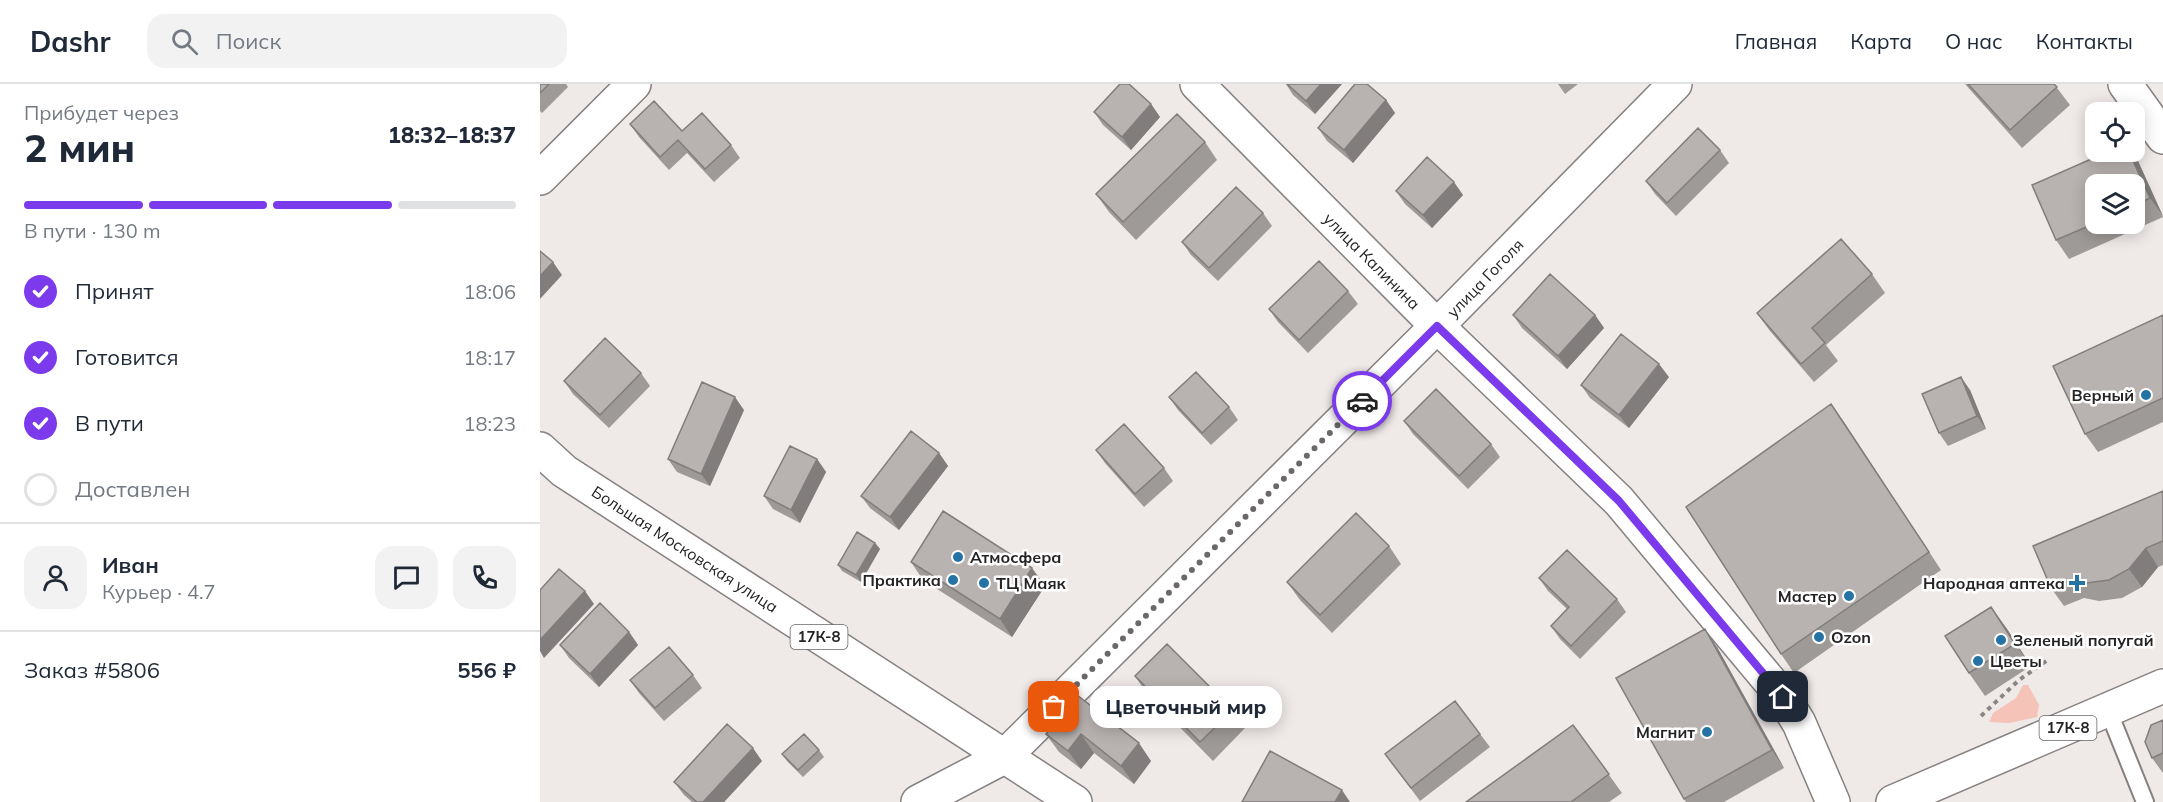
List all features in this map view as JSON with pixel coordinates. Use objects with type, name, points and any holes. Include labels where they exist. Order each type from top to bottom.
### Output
[{"type":"street","points":[[540,178],[634,84]]},
{"type":"street","name":"улица Калинина","points":[[1197,84],[1437,326],[1619,501],[1783,697],[1799,723],[1833,802]]},
{"type":"street","name":"улица Гоголя","points":[[918,802],[1004,757],[1437,326],[1675,84]]},
{"type":"street","points":[[2125,84],[2163,137]]},
{"type":"street","name":"Большая Московская улица","points":[[540,449],[564,471],[1075,802]]},
{"type":"street","name":"17К-8","points":[[1893,802],[2163,686]]},
{"type":"lane","points":[[2108,710],[2145,802]]},
{"type":"path","points":[[1981,716],[2019,680],[2049,659]]},
{"type":"shaded area","points":[[2023,685],[2028,685],[2039,705],[2037,717],[2009,723],[1989,722],[1993,713],[2016,698]]},
{"type":"building","points":[[540,84],[549,84],[540,93]]},
{"type":"building","points":[[1120,84],[1129,84],[1151,104],[1122,137],[1094,112]]},
{"type":"building","points":[[1287,84],[1321,84],[1306,101]]},
{"type":"building","points":[[1355,84],[1367,84],[1386,100],[1344,150],[1318,128]]},
{"type":"building","points":[[1968,84],[2054,84],[2057,87],[2010,130]]},
{"type":"building","points":[[654,101],[682,131],[702,113],[731,145],[705,169],[678,140],[660,157],[630,124]]},
{"type":"building","points":[[1177,114],[1205,142],[1123,222],[1096,194]]},
{"type":"building","points":[[1698,128],[1720,150],[1667,203],[1646,181]]},
{"type":"building","points":[[1427,157],[1454,182],[1423,215],[1396,191]]},
{"type":"building","points":[[2085,162],[2134,162],[2139,174],[2085,174],[2085,228],[2056,240],[2032,185]]},
{"type":"building","points":[[1236,187],[1263,213],[1209,268],[1182,242]]},
{"type":"building","points":[[2145,187],[2150,198],[2145,200]]},
{"type":"building","points":[[1841,239],[1872,274],[1812,328],[1825,343],[1801,364],[1757,313]]},
{"type":"building","points":[[540,251],[553,262],[540,276]]},
{"type":"building","points":[[1319,261],[1348,291],[1299,340],[1269,309]]},
{"type":"building","points":[[1550,274],[1595,315],[1558,356],[1513,315]]},
{"type":"building","points":[[2163,315],[2163,398],[2085,434],[2053,366]]},
{"type":"building","points":[[1621,334],[1659,364],[1619,415],[1581,385]]},
{"type":"building","points":[[605,338],[641,373],[600,415],[564,381]]},
{"type":"building","points":[[1196,372],[1229,407],[1202,433],[1169,397]]},
{"type":"building","points":[[1961,377],[1977,416],[1939,433],[1922,394]]},
{"type":"building","points":[[702,382],[735,397],[701,474],[668,459]]},
{"type":"building","points":[[1436,389],[1491,444],[1459,476],[1404,421]]},
{"type":"building","points":[[1831,404],[1929,552],[1781,654],[1686,507]]},
{"type":"building","points":[[1124,424],[1164,468],[1135,494],[1096,450]]},
{"type":"building","points":[[911,431],[939,453],[890,517],[861,496]]},
{"type":"building","points":[[790,446],[817,459],[791,510],[764,496]]},
{"type":"building","points":[[2163,491],[2163,541],[2146,548],[2129,569],[2109,580],[2086,583],[2071,580],[2051,588],[2033,546]]},
{"type":"building","name":"ТЦ Маяк","points":[[943,511],[1032,568],[1000,619],[911,562]]},
{"type":"building","points":[[1356,513],[1389,546],[1320,615],[1287,582]]},
{"type":"building","points":[[857,532],[875,543],[856,575],[838,565]]},
{"type":"building","points":[[1567,550],[1617,599],[1571,646],[1551,626],[1569,607],[1539,578]]},
{"type":"building","points":[[559,569],[585,591],[540,640],[540,590]]},
{"type":"building","points":[[600,603],[629,632],[590,674],[560,645]]},
{"type":"building","points":[[1991,607],[2015,644],[1969,673],[1945,636]]},
{"type":"building","name":"Магнит","points":[[1705,629],[1772,750],[1684,799],[1616,678]]},
{"type":"building","points":[[1167,644],[1233,710],[1200,742],[1135,676]]},
{"type":"building","points":[[669,647],[693,675],[655,708],[630,680]]},
{"type":"building","points":[[1077,695],[1139,743],[1121,766],[1081,734],[1068,751],[1046,734]]},
{"type":"building","points":[[1455,701],[1480,734],[1411,788],[1385,754]]},
{"type":"building","points":[[2163,720],[2163,753],[2152,758],[2145,742],[2151,725]]},
{"type":"building","points":[[727,724],[753,748],[703,802],[697,802],[674,782]]},
{"type":"building","points":[[1573,725],[1609,774],[1571,802],[1466,802]]},
{"type":"building","points":[[804,734],[819,750],[798,770],[782,754]]},
{"type":"building","points":[[1270,751],[1342,790],[1335,802],[1242,802]]},
{"type":"way so far","points":[[1054,707],[1362,401]]},
{"type":"place","name":"Верный","points":[[2146,395]]},
{"type":"place","name":"Атмосфера","points":[[958,557]]},
{"type":"place","name":"Практика","points":[[953,580]]},
{"type":"place","name":"ТЦ Маяк","points":[[984,583]]},
{"type":"place","name":"Народная аптека","points":[[2077,583]]},
{"type":"place","name":"Мастер","points":[[1849,596]]},
{"type":"place","name":"Ozon","points":[[1819,637]]},
{"type":"place","name":"Зеленый попугай","points":[[2001,640]]},
{"type":"place","name":"Цветы","points":[[1978,661]]},
{"type":"place","name":"Цветочный мир","points":[[1054,707]]},
{"type":"place","name":"Магнит","points":[[1707,732]]},
{"type":"route","points":[[1362,401],[1437,326],[1619,501],[1783,697]]}]
